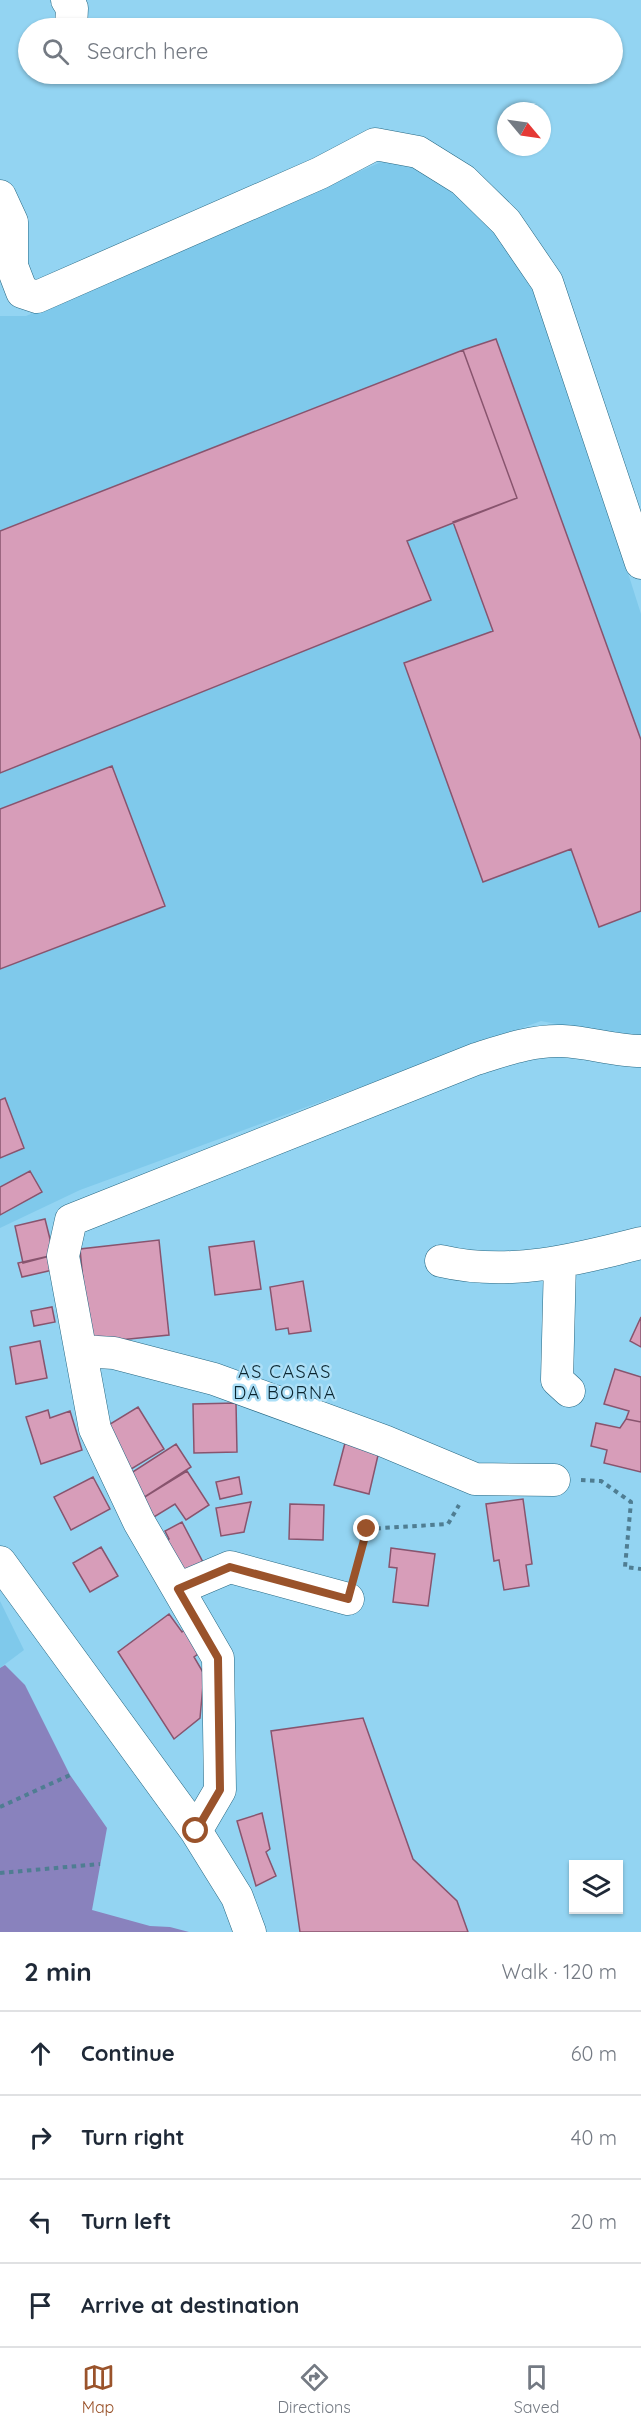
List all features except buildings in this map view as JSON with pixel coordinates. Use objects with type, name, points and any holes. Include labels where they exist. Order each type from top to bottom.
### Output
[{"type":"street","points":[[0,196],[12,222],[12,266],[22,292],[37,297],[320,173],[375,144],[418,152],[463,180],[506,222],[547,282],[641,563]]},
{"type":"street","points":[[196,1831],[220,1790],[218,1658],[139,1522],[95,1429],[63,1256],[71,1220],[476,1059],[530,1042],[564,1041],[619,1051],[641,1051]]},
{"type":"street","points":[[441,1261],[470,1268],[537,1266],[641,1243]]},
{"type":"street","points":[[560,1262],[557,1380],[569,1391]]},
{"type":"street","points":[[81,1351],[114,1353],[214,1379],[384,1441],[475,1479],[554,1480]]},
{"type":"street","points":[[0,1562],[196,1831],[237,1897],[250,1932]]},
{"type":"street","points":[[178,1589],[230,1567],[348,1599]]},
{"type":"path","points":[[348,1599],[367,1529],[448,1524],[475,1479]]},
{"type":"path","points":[[554,1480],[601,1480],[631,1502],[625,1567],[641,1569]]},
{"type":"path","points":[[0,1807],[70,1775]]},
{"type":"path","points":[[0,1873],[100,1864]]},
{"type":"shaded area","points":[[395,156],[444,178],[483,213],[544,308],[641,614],[641,1037],[634,1039],[541,1021],[80,1190],[0,1228],[0,316],[26,316]]},
{"type":"shaded area","points":[[0,1601],[24,1650],[0,1668]]},
{"type":"shaded area","points":[[5,1665],[25,1685],[70,1775],[107,1828],[92,1910],[150,1926],[170,1927],[189,1932],[0,1932],[0,1668]]},
{"type":"district","name":"AS CASAS DA BORNA","points":[[285,1382]]},
{"type":"route","points":[[196,1831],[220,1790],[218,1658],[178,1589],[230,1567],[348,1599],[367,1529]]}]
